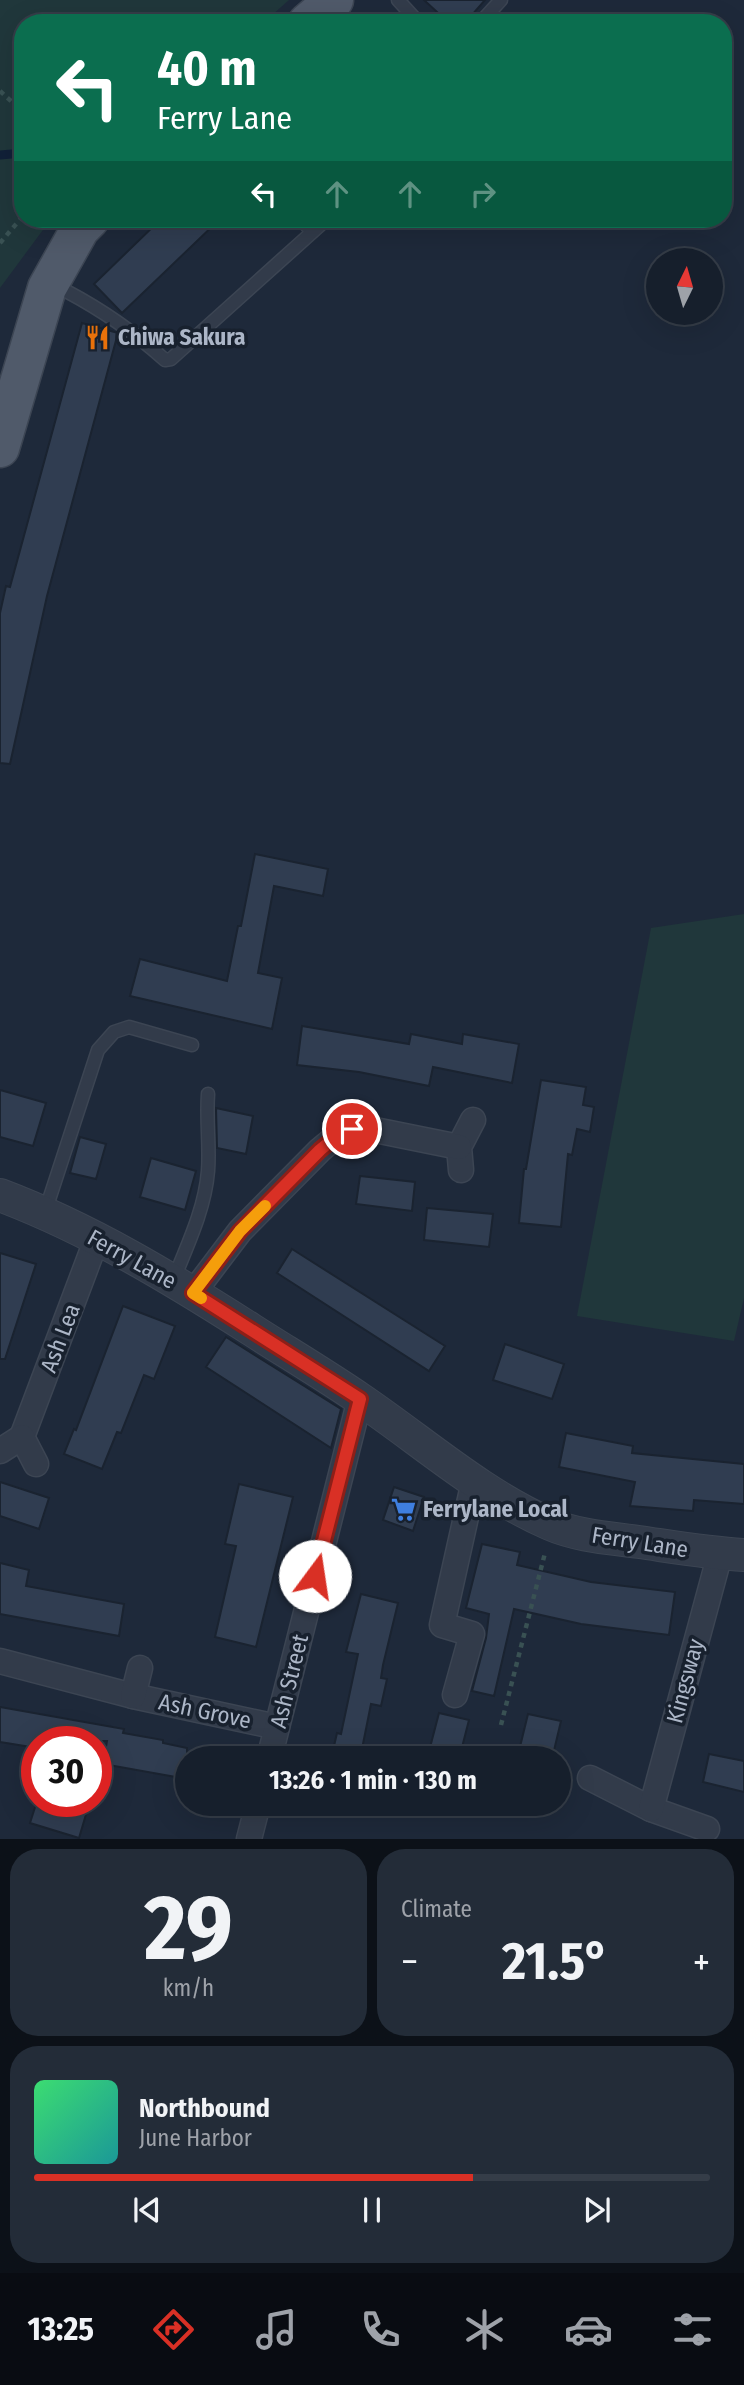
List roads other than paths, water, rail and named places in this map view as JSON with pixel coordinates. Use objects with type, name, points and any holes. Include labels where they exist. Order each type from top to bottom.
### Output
[{"type":"main road","points":[[318,14],[334,0]]},
{"type":"main road","points":[[0,448],[47,288],[81,228]]},
{"type":"street","points":[[183,1287],[338,1135],[352,1129],[365,1128],[460,1158],[473,1120]]},
{"type":"street","name":"Ferry Lane","points":[[0,1195],[45,1212],[97,1238],[183,1287],[360,1399],[511,1504],[552,1525],[592,1535],[732,1554]]},
{"type":"street","name":"Ash Lea","points":[[23,1437],[97,1238]]},
{"type":"street","name":"Ash Street","points":[[272,1746],[360,1399]]},
{"type":"street","points":[[0,1451],[23,1437],[36,1464]]},
{"type":"street","points":[[455,1695],[472,1634],[442,1625],[474,1480]]},
{"type":"street","name":"Kingsway","points":[[651,1809],[732,1554]]},
{"type":"street","name":"Ash Grove","points":[[0,1661],[133,1696],[277,1727]]},
{"type":"street","name":"Ash Grove","points":[[133,1696],[140,1668]]},
{"type":"street","points":[[590,1777],[651,1809],[707,1829]]},
{"type":"street","points":[[249,1839],[255,1816]]},
{"type":"lane","points":[[398,0],[411,14]]},
{"type":"lane","points":[[488,14],[501,0]]},
{"type":"lane","points":[[309,228],[312,232]]},
{"type":"lane","points":[[66,291],[100,309],[141,338],[164,360],[171,359],[317,228]]},
{"type":"lane","points":[[45,1212],[98,1050],[114,1032],[129,1027],[192,1045]]},
{"type":"lane","points":[[183,1287],[209,1168],[206,1113],[208,1094]]},
{"type":"waterway","points":[[0,155],[14,154]]},
{"type":"place","name":"Chiwa Sakura","points":[[98,337]]},
{"type":"place","name":"Ferrylane Local","points":[[403,1509]]}]
